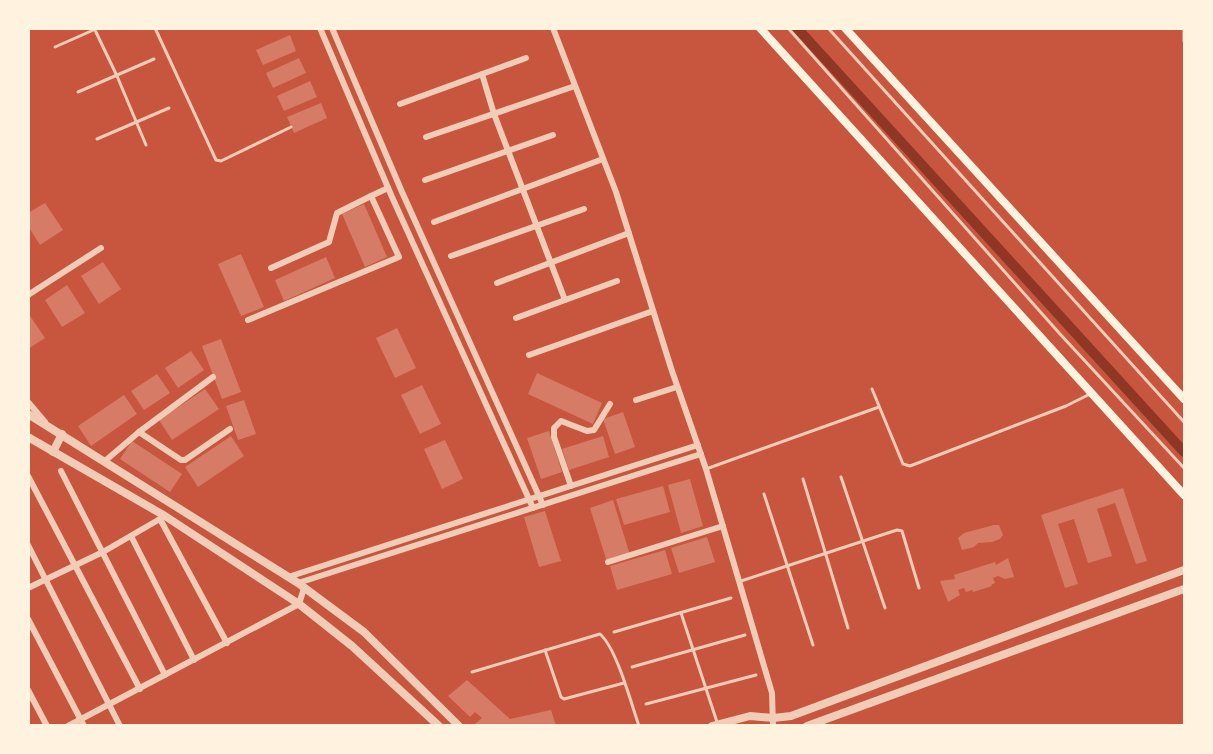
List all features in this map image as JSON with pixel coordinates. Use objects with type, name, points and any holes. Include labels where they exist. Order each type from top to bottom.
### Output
[{"type":"main road","points":[[760,28],[1185,495]]},
{"type":"main road","points":[[846,28],[1185,399]]},
{"type":"street","points":[[320,28],[388,188],[532,508]]},
{"type":"street","points":[[332,28],[402,192],[543,505]]},
{"type":"street","points":[[553,28],[629,233],[677,387],[706,469],[772,693],[773,722]]},
{"type":"street","points":[[400,104],[526,58]]},
{"type":"street","points":[[482,74],[494,114],[565,300]]},
{"type":"street","points":[[426,137],[575,86]]},
{"type":"street","points":[[425,180],[553,135]]},
{"type":"street","points":[[434,222],[603,159]]},
{"type":"street","points":[[271,268],[329,242],[337,213],[388,188]]},
{"type":"street","points":[[248,320],[399,257],[371,196]]},
{"type":"street","points":[[451,256],[584,209]]},
{"type":"street","points":[[497,283],[629,233]]},
{"type":"street","points":[[28,295],[101,248]]},
{"type":"street","points":[[516,318],[617,281]]},
{"type":"street","points":[[529,355],[653,311]]},
{"type":"street","points":[[105,460],[213,377]]},
{"type":"street","points":[[636,400],[677,387]]},
{"type":"street","points":[[28,402],[47,425]]},
{"type":"street","points":[[571,486],[554,438],[554,428],[561,422],[566,422],[591,431],[596,428],[610,404]]},
{"type":"street","points":[[28,414],[105,460],[301,586],[364,632],[459,726]]},
{"type":"street","points":[[139,432],[183,460],[230,429]]},
{"type":"street","points":[[53,452],[62,434]]},
{"type":"street","points":[[28,437],[163,518],[299,604],[352,646],[439,726]]},
{"type":"street","points":[[288,577],[698,445]]},
{"type":"street","points":[[301,586],[701,454]]},
{"type":"street","points":[[61,471],[165,675]]},
{"type":"street","points":[[28,476],[140,689]]},
{"type":"street","points":[[28,588],[103,552],[163,518]]},
{"type":"street","points":[[163,518],[227,644]]},
{"type":"street","points":[[609,562],[723,526]]},
{"type":"street","points":[[131,536],[194,660]]},
{"type":"street","points":[[28,546],[120,726]]},
{"type":"street","points":[[715,725],[750,716],[773,722],[1185,570]]},
{"type":"street","points":[[299,604],[301,586]]},
{"type":"street","points":[[807,726],[1185,589]]},
{"type":"street","points":[[68,726],[82,722],[109,704],[227,644],[299,604]]},
{"type":"street","points":[[28,619],[82,722]]},
{"type":"street","points":[[28,690],[47,726]]},
{"type":"lane","points":[[155,28],[216,160],[221,161],[291,127]]},
{"type":"lane","points":[[788,28],[1060,334],[1185,468]]},
{"type":"lane","points":[[828,28],[1185,422]]},
{"type":"lane","points":[[1184,28],[1185,41]]},
{"type":"lane","points":[[55,48],[95,29],[146,145]]},
{"type":"lane","points":[[78,92],[154,59]]},
{"type":"lane","points":[[97,139],[169,108]]},
{"type":"lane","points":[[872,389],[903,464],[910,466],[1092,394]]},
{"type":"lane","points":[[706,469],[879,407]]},
{"type":"lane","points":[[841,477],[885,608]]},
{"type":"lane","points":[[803,479],[848,628]]},
{"type":"lane","points":[[764,494],[813,645]]},
{"type":"lane","points":[[739,581],[892,531],[902,531],[919,588]]},
{"type":"lane","points":[[614,632],[731,598]]},
{"type":"lane","points":[[681,613],[707,687],[715,725]]},
{"type":"lane","points":[[472,672],[600,634],[606,641],[624,683],[639,726]]},
{"type":"lane","points":[[632,667],[745,635]]},
{"type":"lane","points":[[545,650],[561,697],[564,699],[624,683]]},
{"type":"lane","points":[[646,704],[756,675]]},
{"type":"building","points":[[290,35],[296,51],[263,65],[256,50]]},
{"type":"building","points":[[299,58],[306,73],[273,88],[266,73]]},
{"type":"building","points":[[310,81],[317,97],[284,111],[277,96]]},
{"type":"building","points":[[321,103],[327,118],[294,133],[287,117]]},
{"type":"building","points":[[45,203],[63,230],[40,245],[28,226],[28,213]]},
{"type":"building","points":[[364,204],[387,257],[365,267],[342,214]]},
{"type":"building","points":[[241,254],[264,307],[241,316],[218,264]]},
{"type":"building","points":[[326,257],[335,278],[284,301],[275,280]]},
{"type":"building","points":[[103,262],[121,289],[99,304],[81,276]]},
{"type":"building","points":[[67,285],[85,313],[62,327],[45,300]]},
{"type":"building","points":[[28,313],[45,338],[28,349]]},
{"type":"building","points":[[397,328],[416,368],[395,378],[376,338]]},
{"type":"building","points":[[221,339],[241,392],[222,399],[202,346]]},
{"type":"building","points":[[191,351],[204,370],[178,388],[165,368]]},
{"type":"building","points":[[537,373],[602,403],[593,424],[528,394]]},
{"type":"building","points":[[157,374],[170,393],[144,410],[131,391]]},
{"type":"building","points":[[422,385],[441,424],[420,434],[401,395]]},
{"type":"building","points":[[205,389],[219,409],[172,440],[159,420]]},
{"type":"building","points":[[124,395],[137,414],[91,446],[78,426]]},
{"type":"building","points":[[244,400],[256,434],[238,440],[226,406]]},
{"type":"building","points":[[623,412],[635,447],[615,454],[603,419]]},
{"type":"building","points":[[549,431],[562,472],[541,479],[527,438]]},
{"type":"building","points":[[231,436],[244,456],[198,487],[185,467]]},
{"type":"building","points":[[603,436],[609,457],[569,470],[562,449]]},
{"type":"building","points":[[445,440],[463,479],[442,489],[424,449]]},
{"type":"building","points":[[132,441],[182,474],[170,492],[120,459]]},
{"type":"building","points":[[690,479],[703,526],[681,533],[668,485]]},
{"type":"building","points":[[663,486],[670,512],[624,525],[616,499]]},
{"type":"building","points":[[1123,488],[1147,561],[1136,564],[1115,503],[1097,509],[1112,556],[1088,563],[1074,519],[1058,524],[1078,584],[1065,588],[1041,515]]},
{"type":"building","points":[[613,500],[630,555],[607,562],[590,508]]},
{"type":"building","points":[[545,511],[561,561],[539,567],[524,517]]},
{"type":"building","points":[[999,525],[1003,535],[1000,539],[978,543],[974,547],[962,550],[958,538],[964,533]]},
{"type":"building","points":[[707,537],[715,562],[679,573],[671,548]]},
{"type":"building","points":[[665,550],[672,574],[617,590],[610,566]]},
{"type":"building","points":[[1008,558],[1014,577],[1005,579],[998,576],[993,578],[995,583],[992,586],[973,592],[972,590],[966,592],[964,588],[958,590],[960,595],[948,602],[940,581],[955,579],[954,575],[995,562],[996,565]]},
{"type":"building","points":[[467,680],[510,719],[551,710],[556,726],[477,726],[475,724],[482,718],[475,712],[470,717],[448,696]]},
{"type":"waterway","points":[[797,28],[1184,452]]}]
